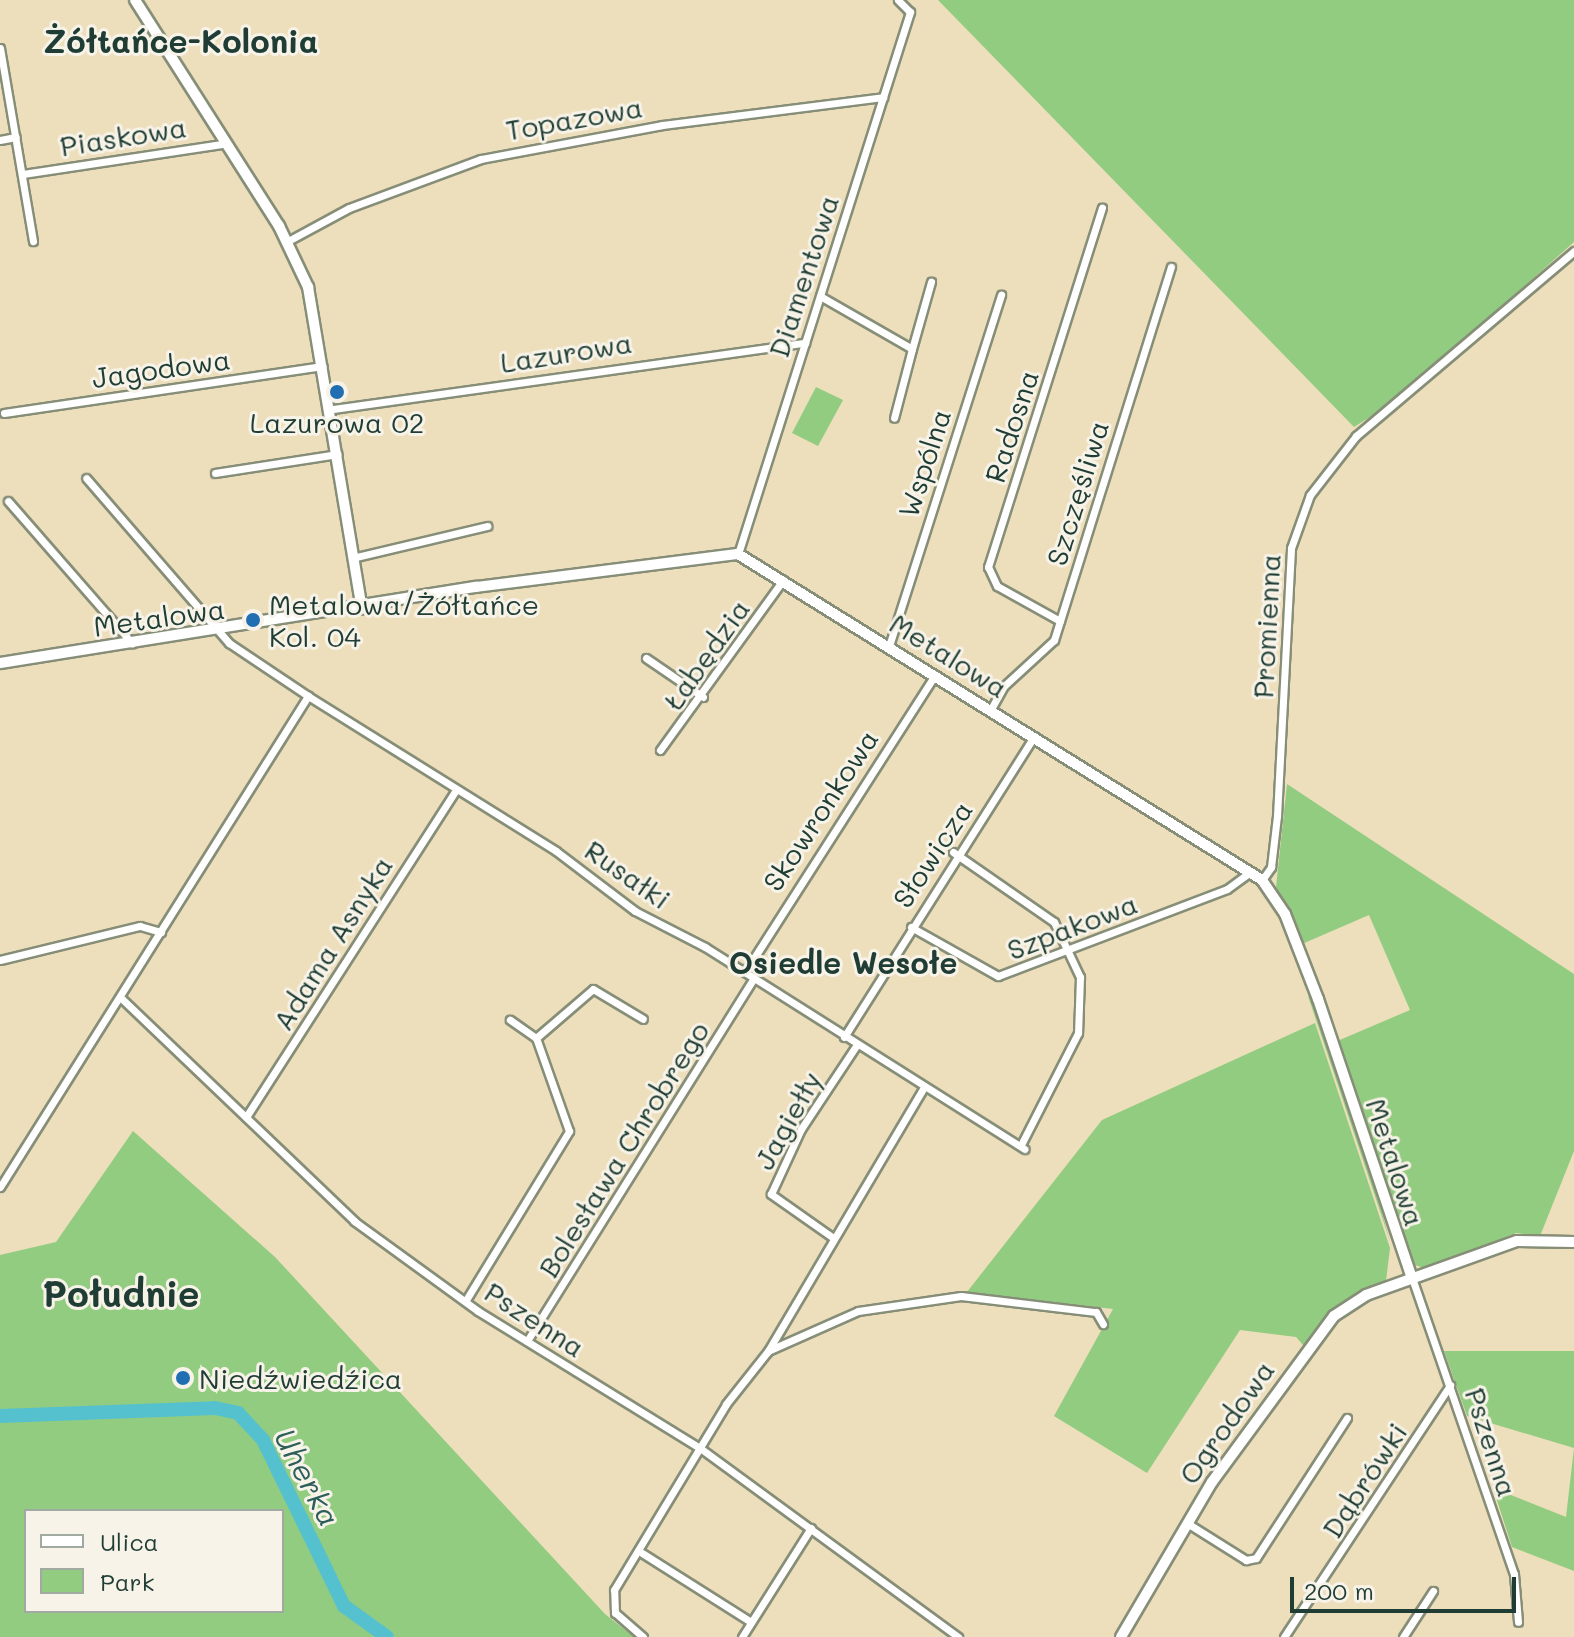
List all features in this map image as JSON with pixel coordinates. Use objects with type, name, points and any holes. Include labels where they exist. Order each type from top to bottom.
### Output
[{"type":"street","points":[[135,0],[229,142],[288,241],[314,308],[363,586],[362,608]]},
{"type":"street","name":"Diamentowa","points":[[738,554],[910,12],[898,0]]},
{"type":"street","name":"Piaskowa","points":[[0,48],[33,241]]},
{"type":"street","name":"Topazowa","points":[[288,241],[349,208],[513,151],[883,97]]},
{"type":"street","points":[[0,140],[16,137]]},
{"type":"street","name":"Piaskowa","points":[[23,174],[229,142]]},
{"type":"street","name":"Radosna","points":[[1060,621],[997,586],[988,567],[1102,208]]},
{"type":"street","name":"Promienna","points":[[1262,880],[1271,867],[1277,816],[1291,548],[1310,495],[1356,436],[1574,251]]},
{"type":"street","name":"Szczęśliwa","points":[[991,709],[1012,677],[1047,653],[1060,621],[1171,267]]},
{"type":"street","points":[[894,418],[931,282]]},
{"type":"street","name":"Wspólna","points":[[889,646],[1001,294]]},
{"type":"street","points":[[820,296],[912,349]]},
{"type":"street","name":"Lazurowa","points":[[333,409],[805,343]]},
{"type":"street","name":"Jagodowa","points":[[4,413],[325,366]]},
{"type":"street","points":[[215,473],[340,454]]},
{"type":"street","points":[[0,1187],[308,696],[234,647],[86,478]]},
{"type":"street","points":[[8,501],[133,645]]},
{"type":"street","points":[[356,557],[487,526]]},
{"type":"street","name":"Metalowa","points":[[0,663],[224,632],[386,603],[738,554],[1262,880],[1285,914],[1318,999],[1412,1278]]},
{"type":"street","points":[[340,611],[355,596],[360,573]]},
{"type":"street","name":"Łabędzia","points":[[660,750],[703,697],[783,580]]},
{"type":"street","points":[[363,586],[386,603]]},
{"type":"street","points":[[355,596],[362,608]]},
{"type":"street","points":[[646,658],[703,697]]},
{"type":"street","name":"Skowronkowa","points":[[745,972],[935,675]]},
{"type":"street","name":"Rusałki","points":[[308,696],[455,792],[556,851],[635,911],[745,972],[923,1089],[1023,1147],[1078,1033],[1084,1003],[1069,951]]},
{"type":"street","name":"Słowicza","points":[[844,1037],[956,854],[1034,736]]},
{"type":"street","name":"Adama Asnyka","points":[[246,1117],[455,792]]},
{"type":"street","points":[[956,854],[1042,910],[1069,951]]},
{"type":"street","name":"Szpakowa","points":[[911,927],[998,976],[1227,889],[1250,872]]},
{"type":"street","points":[[0,960],[140,926],[161,932]]},
{"type":"street","name":"Bolesława Chrobrego","points":[[527,1341],[754,978]]},
{"type":"street","points":[[536,1038],[593,989],[643,1019]]},
{"type":"street","name":"Pszenna","points":[[121,998],[354,1221],[527,1341],[700,1448],[958,1637]]},
{"type":"street","points":[[466,1300],[569,1131],[536,1038],[510,1020]]},
{"type":"street","name":"Jagiełły","points":[[832,1237],[771,1194],[801,1129],[856,1046]]},
{"type":"street","points":[[643,1637],[609,1603],[642,1553],[700,1448],[768,1351],[832,1237],[923,1089]]},
{"type":"street","points":[[1412,1278],[1517,1241],[1574,1242]]},
{"type":"street","name":"Pszenna","points":[[1412,1278],[1514,1574],[1518,1622]]},
{"type":"street","name":"Ogrodowa","points":[[1121,1637],[1187,1523],[1320,1329],[1366,1295],[1412,1278]]},
{"type":"street","points":[[768,1351],[858,1311],[961,1296],[1096,1312],[1103,1324]]},
{"type":"street","name":"Dąbrówki","points":[[1284,1637],[1450,1385]]},
{"type":"street","points":[[1187,1523],[1246,1560],[1256,1558],[1347,1418]]},
{"type":"street","points":[[742,1637],[811,1528]]},
{"type":"street","points":[[642,1553],[751,1622]]},
{"type":"street","points":[[1403,1637],[1433,1591]]},
{"type":"green space","points":[[938,0],[1574,0],[1574,242],[1394,402],[1354,427]]},
{"type":"green space","points":[[816,387],[843,400],[818,446],[792,433]]},
{"type":"green space","points":[[1287,784],[1574,974],[1574,1151],[1540,1236],[1516,1233],[1427,1269],[1412,1264],[1335,1042],[1410,1010],[1369,915],[1302,944],[1276,887]]},
{"type":"green space","points":[[1308,996],[1312,997],[1367,1159],[1390,1241]]},
{"type":"green space","points":[[1315,1023],[1390,1248],[1386,1281],[1339,1307],[1304,1346],[1296,1337],[1240,1330],[1147,1473],[1054,1416],[1113,1309],[967,1292],[1102,1120]]},
{"type":"green space","points":[[133,1131],[275,1257],[605,1614],[634,1637],[0,1637],[0,1255],[56,1242]]},
{"type":"green space","points":[[1444,1351],[1574,1351],[1574,1448],[1467,1416]]},
{"type":"green space","points":[[1574,1448],[1574,1571],[1512,1547],[1493,1488],[1566,1517]]},
{"type":"waterway","name":"Uherka","points":[[0,1416],[215,1408],[238,1413],[263,1440],[344,1606],[387,1637]]},
{"type":"place","name":"Lazurowa 02","points":[[337,392]]},
{"type":"place","name":"Metalowa/Żółtańce Kol. 04","points":[[253,620]]},
{"type":"place","name":"Niedźwiedźica","points":[[183,1378]]},
{"type":"district","name":"Żółtańce-Kolonia","points":[[181,40]]},
{"type":"district","name":"Osiedle Wesołe","points":[[843,962]]},
{"type":"district","name":"Południe","points":[[121,1293]]}]
